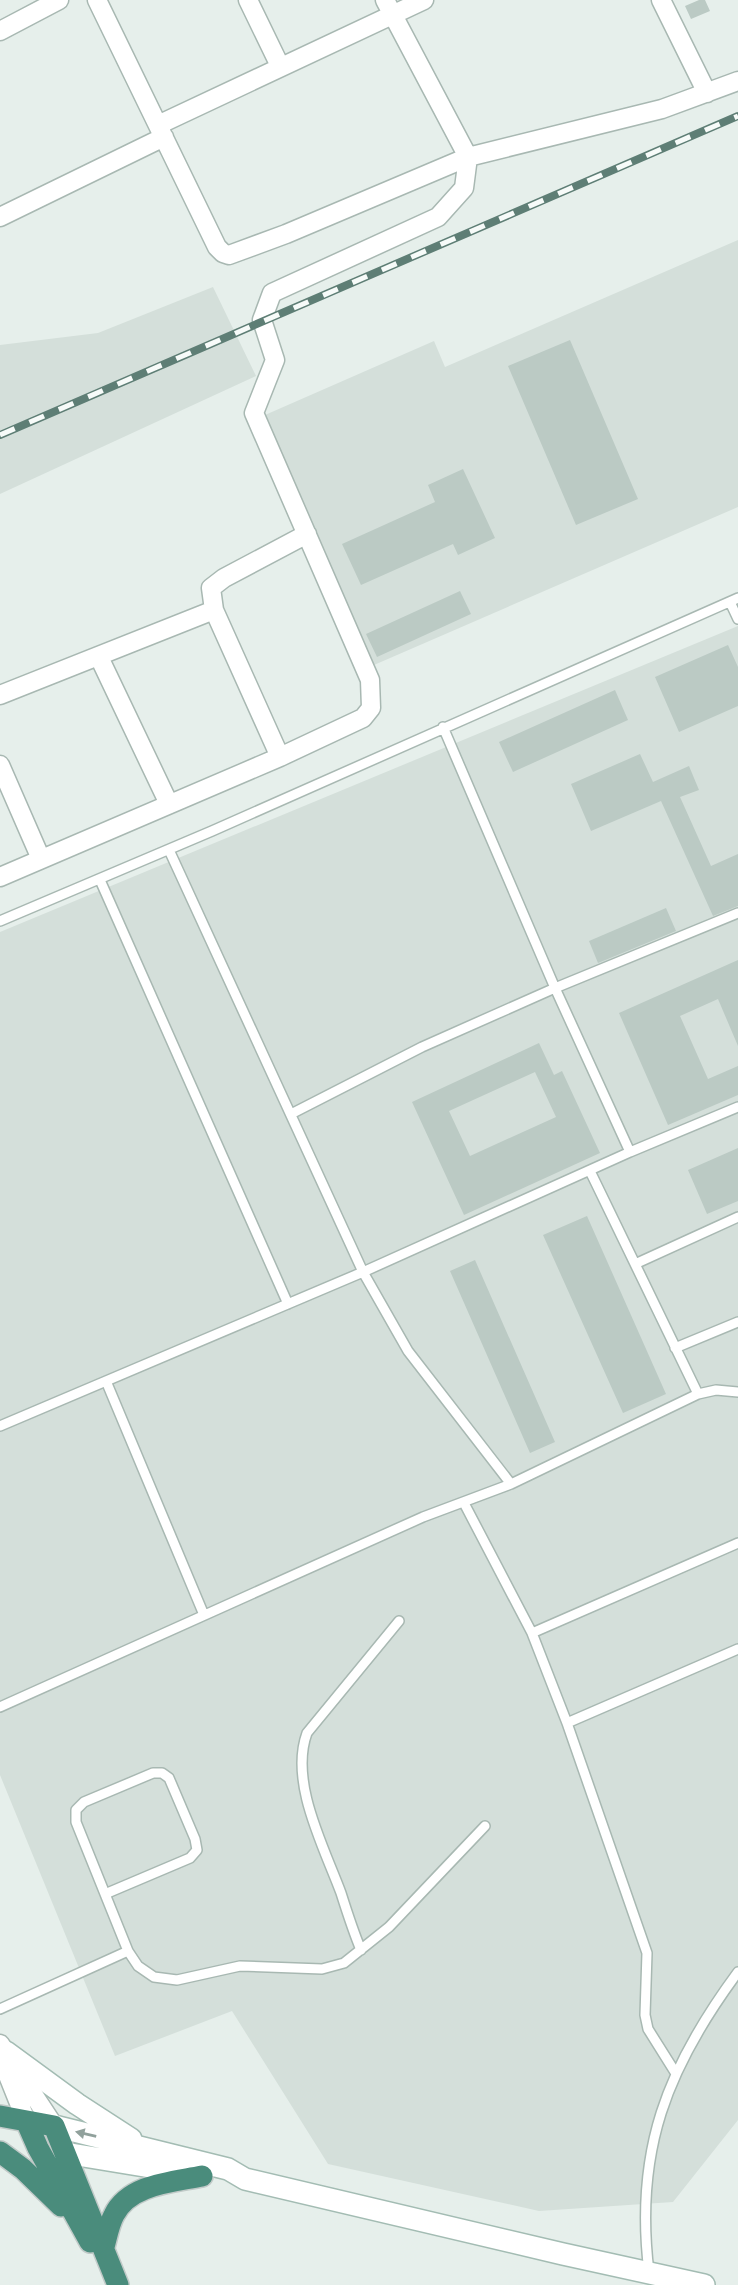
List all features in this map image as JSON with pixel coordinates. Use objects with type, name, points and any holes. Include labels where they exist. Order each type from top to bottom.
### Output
[{"type":"highway","points":[[0,2116],[54,2126],[118,2285]]},
{"type":"highway","points":[[27,2123],[82,2229],[118,2285]]},
{"type":"highway","points":[[0,2140],[65,2153]]},
{"type":"highway","points":[[0,2152],[40,2185],[82,2229]]},
{"type":"highway","points":[[104,2247],[114,2214],[131,2195],[167,2183],[202,2176]]},
{"type":"main road","points":[[2,2050],[78,2105],[145,2148]]},
{"type":"main road","points":[[54,2126],[228,2169],[245,2179],[704,2285]]},
{"type":"main road","points":[[65,2153],[225,2182],[245,2179]]},
{"type":"street","points":[[0,31],[59,0]]},
{"type":"street","points":[[97,0],[217,247],[229,255],[298,229],[468,157],[619,121],[738,81]]},
{"type":"street","points":[[248,0],[280,66]]},
{"type":"street","points":[[0,217],[389,8],[424,0]]},
{"type":"street","points":[[661,0],[707,93]]},
{"type":"street","points":[[0,877],[280,757],[363,718],[371,708],[370,680],[254,412],[275,360],[262,320],[272,293],[438,217],[464,188],[468,157],[389,8]]},
{"type":"street","points":[[280,757],[214,610],[211,588],[307,534]]},
{"type":"street","points":[[0,695],[214,610]]},
{"type":"street","points":[[99,657],[169,804]]},
{"type":"street","points":[[0,765],[41,859]]},
{"type":"street","points":[[2,2050],[27,2123]]},
{"type":"street","points":[[2,2050],[54,2126]]},
{"type":"lane","points":[[0,921],[169,850],[734,600],[738,619]]},
{"type":"lane","points":[[443,727],[555,988],[630,1152]]},
{"type":"lane","points":[[169,850],[363,1272],[408,1351],[511,1484]]},
{"type":"lane","points":[[100,880],[288,1304]]},
{"type":"lane","points":[[291,1114],[422,1047],[555,988],[738,913]]},
{"type":"lane","points":[[0,1426],[363,1272],[630,1152],[738,1107]]},
{"type":"lane","points":[[590,1171],[698,1394]]},
{"type":"lane","points":[[635,1265],[738,1217]]},
{"type":"lane","points":[[675,1348],[738,1321]]},
{"type":"lane","points":[[106,1381],[204,1615]]},
{"type":"lane","points":[[0,1707],[422,1517],[511,1484],[698,1394],[716,1390],[738,1392]]},
{"type":"lane","points":[[464,1503],[532,1633],[567,1723],[647,1953],[645,2015],[648,2029],[675,2072]]},
{"type":"lane","points":[[532,1633],[738,1543]]},
{"type":"lane","points":[[361,1950],[314,1827],[301,1748],[307,1732],[399,1622]]},
{"type":"lane","points":[[567,1723],[738,1649]]},
{"type":"lane","points":[[105,1894],[190,1858],[197,1850],[195,1839],[169,1778],[162,1773],[153,1773],[84,1802],[76,1810],[76,1822],[105,1894],[128,1951],[138,1966],[154,1977],[177,1980],[240,1966],[322,1969],[344,1963],[389,1927],[485,1826]]},
{"type":"lane","points":[[0,2009],[128,1951]]},
{"type":"lane","points":[[649,2272],[645,2183],[653,2139],[667,2090],[708,2012],[738,1972]]},
{"type":"shaded area","points":[[738,240],[738,507],[374,665],[265,415],[434,341],[445,367]]},
{"type":"shaded area","points":[[213,287],[256,376],[0,494],[0,345],[98,333]]},
{"type":"shaded area","points":[[738,626],[738,2120],[673,2202],[539,2211],[328,2164],[232,2011],[115,2056],[0,1775],[0,932]]},
{"type":"building","points":[[705,0],[710,11],[691,19],[685,6]]},
{"type":"building","points":[[570,340],[638,499],[576,525],[508,366]]},
{"type":"building","points":[[463,469],[495,538],[458,555],[453,544],[361,585],[342,544],[435,502],[428,485]]},
{"type":"building","points":[[460,591],[471,614],[377,657],[366,634]]},
{"type":"building","points":[[728,645],[738,667],[738,706],[679,732],[655,677]]},
{"type":"building","points":[[615,690],[628,720],[513,772],[499,742]]},
{"type":"building","points":[[640,754],[653,782],[689,766],[699,790],[680,797],[711,866],[738,854],[738,906],[713,916],[661,801],[591,831],[571,784]]},
{"type":"building","points":[[666,908],[676,931],[598,963],[589,941]]},
{"type":"building","points":[[738,960],[738,1046],[718,999],[680,1016],[708,1079],[738,1066],[738,1095],[668,1125],[619,1013]]},
{"type":"building","points":[[539,1043],[554,1075],[562,1071],[600,1153],[464,1215],[412,1102]],"holes":[[[535,1072],[556,1117],[470,1156],[449,1111]]]},
{"type":"building","points":[[738,1148],[738,1201],[707,1214],[688,1170]]},
{"type":"building","points":[[587,1216],[666,1394],[623,1413],[543,1235]]},
{"type":"building","points":[[475,1260],[555,1442],[530,1453],[450,1271]]},
{"type":"railway","points":[[0,435],[738,116]]}]
